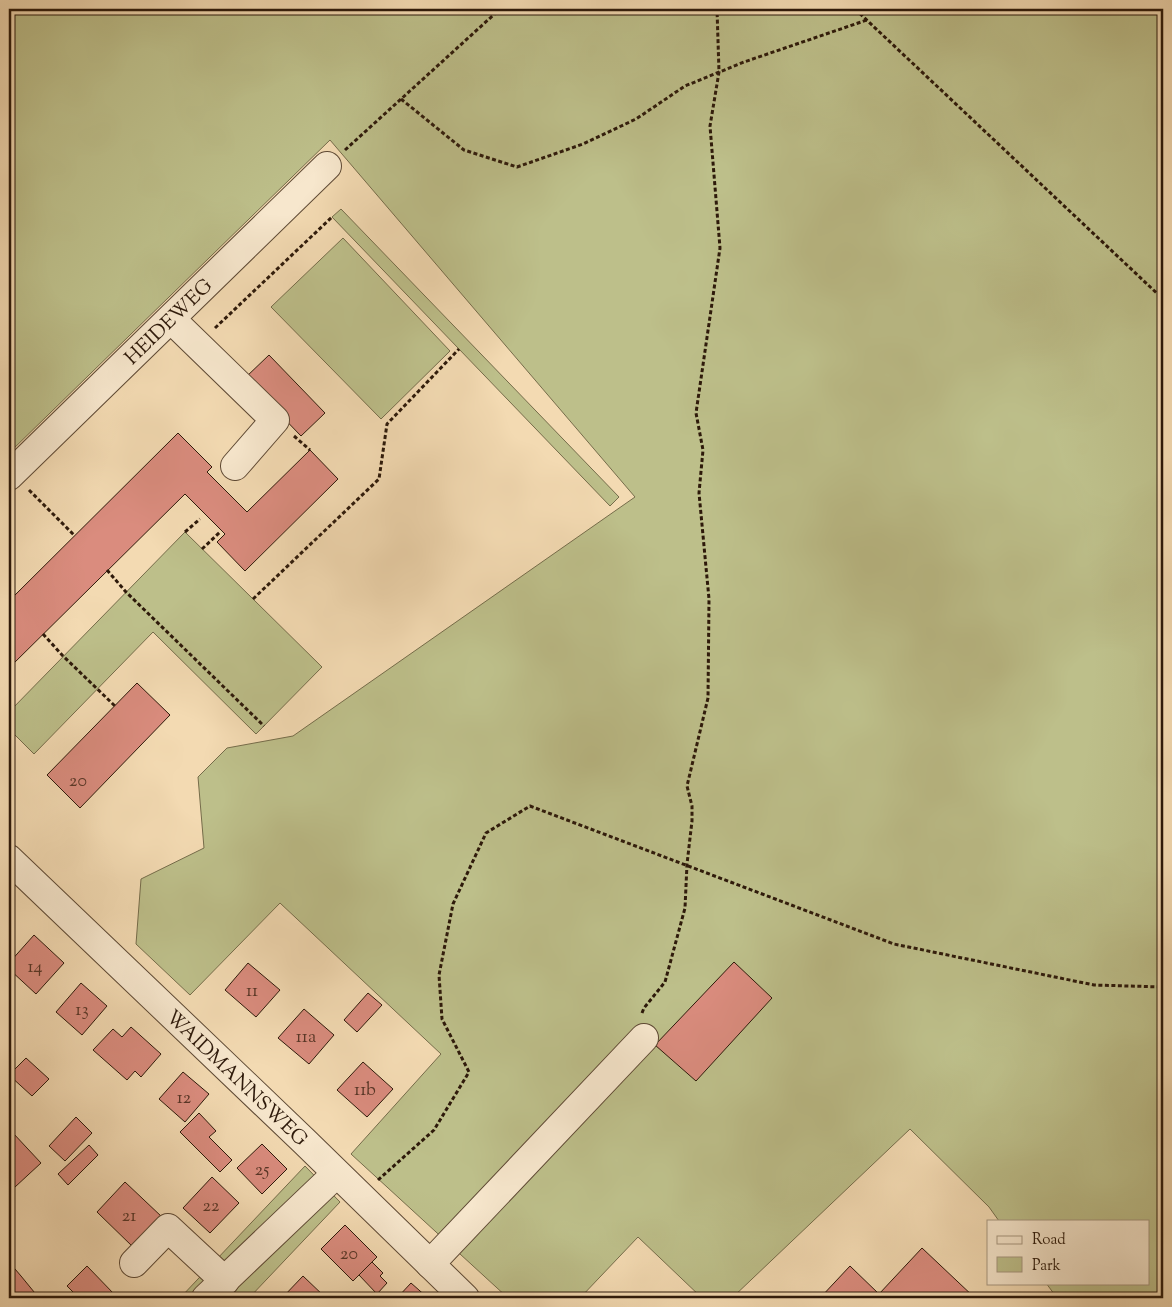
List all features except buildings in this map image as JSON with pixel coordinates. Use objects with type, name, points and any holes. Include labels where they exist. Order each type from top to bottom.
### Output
[{"type":"street","name":"HEIDEWEG","points":[[11,474],[327,166]]},
{"type":"street","points":[[171,319],[275,420],[235,466]]},
{"type":"street","name":"WAIDMANNSWEG","points":[[9,859],[465,1298]]},
{"type":"street","points":[[430,1264],[643,1027]]},
{"type":"street","points":[[134,1263],[168,1228],[215,1290],[336,1174]]},
{"type":"path","points":[[327,166],[500,9]]},
{"type":"path","points":[[643,1027],[644,1008],[664,982],[685,908],[687,864],[692,821],[692,806],[687,786],[708,698],[709,599],[699,493],[703,450],[696,413],[720,248],[710,126],[719,72],[717,9]]},
{"type":"path","points":[[855,9],[1163,299]]},
{"type":"path","points":[[401,99],[464,150],[517,167],[583,144],[636,120],[685,86],[744,62],[867,20]]},
{"type":"path","points":[[197,346],[332,217]]},
{"type":"path","points":[[253,599],[379,479],[387,424],[459,350]]},
{"type":"path","points":[[11,474],[74,536]]},
{"type":"path","points":[[185,532],[200,519]]},
{"type":"path","points":[[202,549],[220,532]]},
{"type":"path","points":[[107,570],[126,592],[264,726]]},
{"type":"path","points":[[43,634],[115,706]]},
{"type":"path","points":[[360,1196],[434,1130],[469,1072],[442,1019],[438,975],[453,904],[486,833],[530,806],[894,944],[1094,985],[1163,987]]},
{"type":"green space","points":[[9,9],[1163,9],[1163,1298],[1057,1298],[1047,1284],[1150,1284],[1150,1220],[998,1220],[989,1207],[910,1129],[732,1298],[702,1298],[638,1237],[580,1298],[508,1298],[351,1154],[441,1054],[280,903],[190,995],[136,944],[141,879],[204,848],[198,777],[227,748],[293,736],[635,497],[330,140],[9,453]]},
{"type":"green space","points":[[341,209],[619,497],[610,506],[332,217]]},
{"type":"green space","points":[[343,238],[450,351],[381,419],[271,307]]},
{"type":"green space","points":[[185,532],[322,667],[256,734],[153,632],[34,754],[9,729],[9,712]]},
{"type":"green space","points":[[305,1166],[340,1202],[249,1298],[180,1298]]}]
